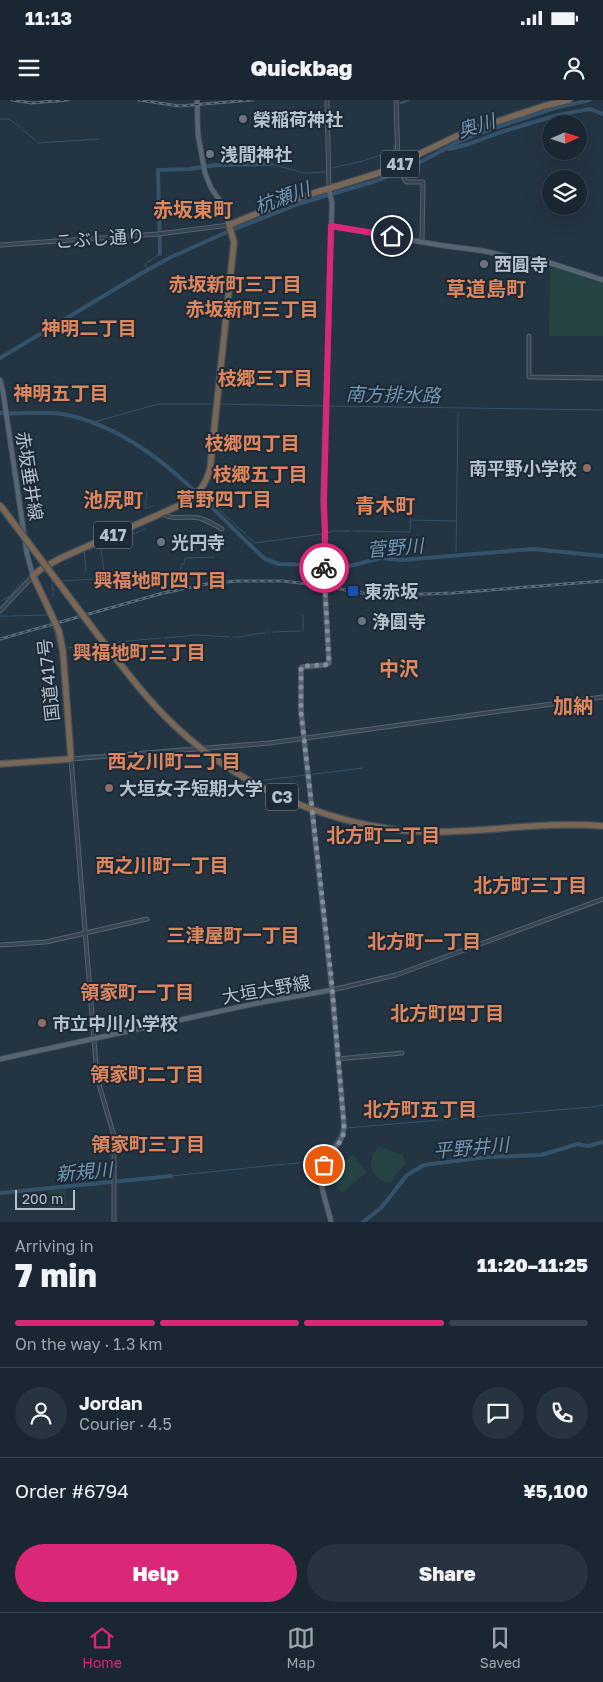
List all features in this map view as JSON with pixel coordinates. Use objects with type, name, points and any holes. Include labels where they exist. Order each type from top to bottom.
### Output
[{"type":"highway","name":"417","points":[[33,576],[41,569],[61,558],[163,514],[197,495],[205,484],[209,472],[234,242],[229,225],[285,202],[380,173],[464,134],[526,112],[569,100]]},
{"type":"highway","name":"C3","points":[[0,505],[119,663],[157,708],[187,737],[211,756],[260,786],[302,806],[332,816],[400,830],[448,832],[552,825],[603,826]]},
{"type":"highway","name":"国道417号","points":[[33,576],[59,631],[63,652],[71,759]]},
{"type":"highway","points":[[0,764],[71,759]]},
{"type":"main road","points":[[197,100],[198,135],[204,166],[211,188],[223,205],[229,225]]},
{"type":"main road","points":[[329,190],[331,198],[331,226],[324,501],[324,567],[329,663],[301,668],[301,705],[332,990]]},
{"type":"main road","points":[[331,226],[484,251],[514,258],[544,261],[603,280]]},
{"type":"main road","name":"赤坂垂井線","points":[[0,380],[27,554],[33,576]]},
{"type":"main road","name":"大垣大野線","points":[[0,1059],[258,1003],[332,990],[344,1131],[338,1145],[326,1159],[322,1171],[321,1178],[331,1222]]},
{"type":"street","points":[[327,100],[329,190]]},
{"type":"street","points":[[396,100],[398,164]]},
{"type":"street","points":[[402,175],[406,182],[423,182],[422,242]]},
{"type":"street","name":"こぶし通り","points":[[0,245],[160,234],[229,225]]},
{"type":"street","points":[[529,336],[529,377],[603,378]]},
{"type":"street","points":[[163,514],[171,517],[197,517],[222,529]]},
{"type":"street","points":[[307,569],[324,567]]},
{"type":"street","points":[[0,611],[33,576]]},
{"type":"street","points":[[114,1222],[114,1136],[100,1088],[93,1039],[71,759],[270,743],[603,697]]},
{"type":"street","points":[[332,990],[396,975],[603,899]]},
{"type":"street","points":[[0,945],[46,942],[147,920]]},
{"type":"street","points":[[338,1059],[402,1053]]},
{"type":"green space","points":[[550,265],[603,283],[603,336],[549,336]]},
{"type":"green space","points":[[379,1146],[403,1155],[405,1164],[391,1182],[381,1180],[372,1171],[373,1154]]},
{"type":"green space","points":[[353,1155],[367,1172],[342,1193],[328,1176]]},
{"type":"green space","points":[[65,1189],[67,1206],[50,1208],[49,1190]]},
{"type":"waterway","points":[[398,100],[399,139]]},
{"type":"waterway","points":[[401,103],[408,100]]},
{"type":"waterway","name":"杭瀬川","points":[[0,358],[142,273],[171,257],[225,233],[298,204],[376,181],[409,168],[458,142],[483,132],[555,108],[590,100]]},
{"type":"waterway","name":"奥川","points":[[449,149],[558,115],[590,109],[603,114]]},
{"type":"waterway","points":[[0,119],[9,119],[20,127]]},
{"type":"waterway","points":[[23,130],[35,140]]},
{"type":"waterway","points":[[38,143],[99,139]]},
{"type":"waterway","points":[[332,168],[394,151],[394,144]]},
{"type":"waterway","points":[[271,164],[304,173],[327,172]]},
{"type":"waterway","points":[[160,254],[158,170],[190,169],[216,165],[271,164]]},
{"type":"waterway","points":[[147,270],[145,264],[160,254]]},
{"type":"waterway","name":"南方排水路","points":[[94,422],[158,404],[216,404]]},
{"type":"waterway","name":"南方排水路","points":[[220,404],[323,406]]},
{"type":"waterway","name":"南方排水路","points":[[327,406],[603,410]]},
{"type":"waterway","name":"菅野川","points":[[0,413],[68,415],[98,424],[125,438],[151,454],[175,473],[265,559],[279,564],[350,566],[380,558],[402,560],[533,549],[603,556]]},
{"type":"waterway","points":[[456,552],[458,413]]},
{"type":"waterway","points":[[147,491],[145,508],[154,506]]},
{"type":"waterway","points":[[353,531],[410,532],[411,499]]},
{"type":"waterway","points":[[209,505],[211,502],[255,543],[322,534]]},
{"type":"waterway","points":[[410,520],[456,521]]},
{"type":"waterway","points":[[117,542],[146,529]]},
{"type":"waterway","points":[[326,533],[350,531]]},
{"type":"waterway","points":[[104,542],[112,539]]},
{"type":"waterway","points":[[100,544],[104,570]]},
{"type":"waterway","points":[[84,550],[86,572]]},
{"type":"waterway","points":[[186,558],[214,557]]},
{"type":"waterway","points":[[182,564],[184,564],[185,558]]},
{"type":"waterway","points":[[60,581],[96,579],[132,573],[135,575],[180,575],[181,565]]},
{"type":"waterway","points":[[112,577],[113,587],[130,587],[130,580],[155,579]]},
{"type":"waterway","points":[[1,601],[10,596],[23,580]]},
{"type":"waterway","points":[[53,596],[52,581],[54,581]]},
{"type":"waterway","points":[[11,616],[48,615]]},
{"type":"waterway","points":[[303,615],[303,631]]},
{"type":"waterway","points":[[0,616],[9,616]]},
{"type":"waterway","points":[[53,625],[59,650]]},
{"type":"waterway","points":[[272,632],[300,631]]},
{"type":"waterway","points":[[233,637],[265,633]]},
{"type":"waterway","points":[[164,638],[198,635],[230,637]]},
{"type":"waterway","points":[[107,643],[161,638]]},
{"type":"waterway","points":[[96,644],[103,644]]},
{"type":"waterway","points":[[67,648],[93,645]]},
{"type":"waterway","points":[[257,781],[363,768]]},
{"type":"waterway","points":[[241,782],[248,782]]},
{"type":"waterway","points":[[346,1128],[603,1105]]},
{"type":"waterway","points":[[287,1164],[317,1160],[330,1148],[342,1129]]},
{"type":"waterway","name":"平野井川","points":[[363,1222],[381,1208],[407,1175],[424,1165],[487,1157],[541,1155],[578,1144],[588,1146],[603,1142]]},
{"type":"waterway","points":[[171,1176],[285,1164]]},
{"type":"waterway","name":"新規川","points":[[0,1193],[171,1176]]},
{"type":"railway","points":[[12,100],[32,103],[68,100]]},
{"type":"railway","points":[[139,100],[179,106],[253,100]]},
{"type":"railway","points":[[0,639],[163,593],[212,583],[283,581],[373,595],[399,595],[453,593],[603,581]]},
{"type":"way so far","points":[[324,568],[329,663],[325,665],[302,666],[301,712],[331,975],[344,1125],[343,1137],[326,1159],[324,1165]]},
{"type":"place","name":"榮稲荷神社","points":[[243,119]]},
{"type":"place","name":"浅間神社","points":[[210,154]]},
{"type":"place","name":"西圓寺","points":[[484,264]]},
{"type":"place","name":"南平野小学校","points":[[587,468]]},
{"type":"place","name":"光円寺","points":[[161,542]]},
{"type":"place","name":"東赤坂","points":[[353,591]]},
{"type":"place","name":"浄圓寺","points":[[362,621]]},
{"type":"place","name":"大垣女子短期大学","points":[[109,788]]},
{"type":"place","name":"市立中川小学校","points":[[42,1023]]},
{"type":"district","name":"赤坂東町","points":[[193,209]]},
{"type":"district","name":"赤坂新町三丁目","points":[[235,283]]},
{"type":"district","name":"草道島町","points":[[486,288]]},
{"type":"district","name":"赤坂新町三丁目","points":[[252,308]]},
{"type":"district","name":"神明二丁目","points":[[89,327]]},
{"type":"district","name":"枝郷三丁目","points":[[265,377]]},
{"type":"district","name":"神明五丁目","points":[[61,392]]},
{"type":"district","name":"枝郷四丁目","points":[[252,442]]},
{"type":"district","name":"枝郷五丁目","points":[[260,473]]},
{"type":"district","name":"菅野四丁目","points":[[224,498]]},
{"type":"district","name":"池尻町","points":[[113,499]]},
{"type":"district","name":"青木町","points":[[385,505]]},
{"type":"district","name":"興福地町四丁目","points":[[160,579]]},
{"type":"district","name":"興福地町三丁目","points":[[139,651]]},
{"type":"district","name":"中沢","points":[[399,668]]},
{"type":"district","name":"加納","points":[[573,705]]},
{"type":"district","name":"西之川町二丁目","points":[[174,760]]},
{"type":"district","name":"北方町二丁目","points":[[383,834]]},
{"type":"district","name":"西之川町一丁目","points":[[162,864]]},
{"type":"district","name":"北方町三丁目","points":[[530,884]]},
{"type":"district","name":"三津屋町一丁目","points":[[233,934]]},
{"type":"district","name":"北方町一丁目","points":[[424,940]]},
{"type":"district","name":"領家町一丁目","points":[[137,991]]},
{"type":"district","name":"北方町四丁目","points":[[447,1012]]},
{"type":"district","name":"領家町二丁目","points":[[147,1073]]},
{"type":"district","name":"北方町五丁目","points":[[420,1108]]},
{"type":"district","name":"領家町三丁目","points":[[148,1143]]},
{"type":"route","points":[[324,568],[324,486],[331,226],[392,236]]}]
